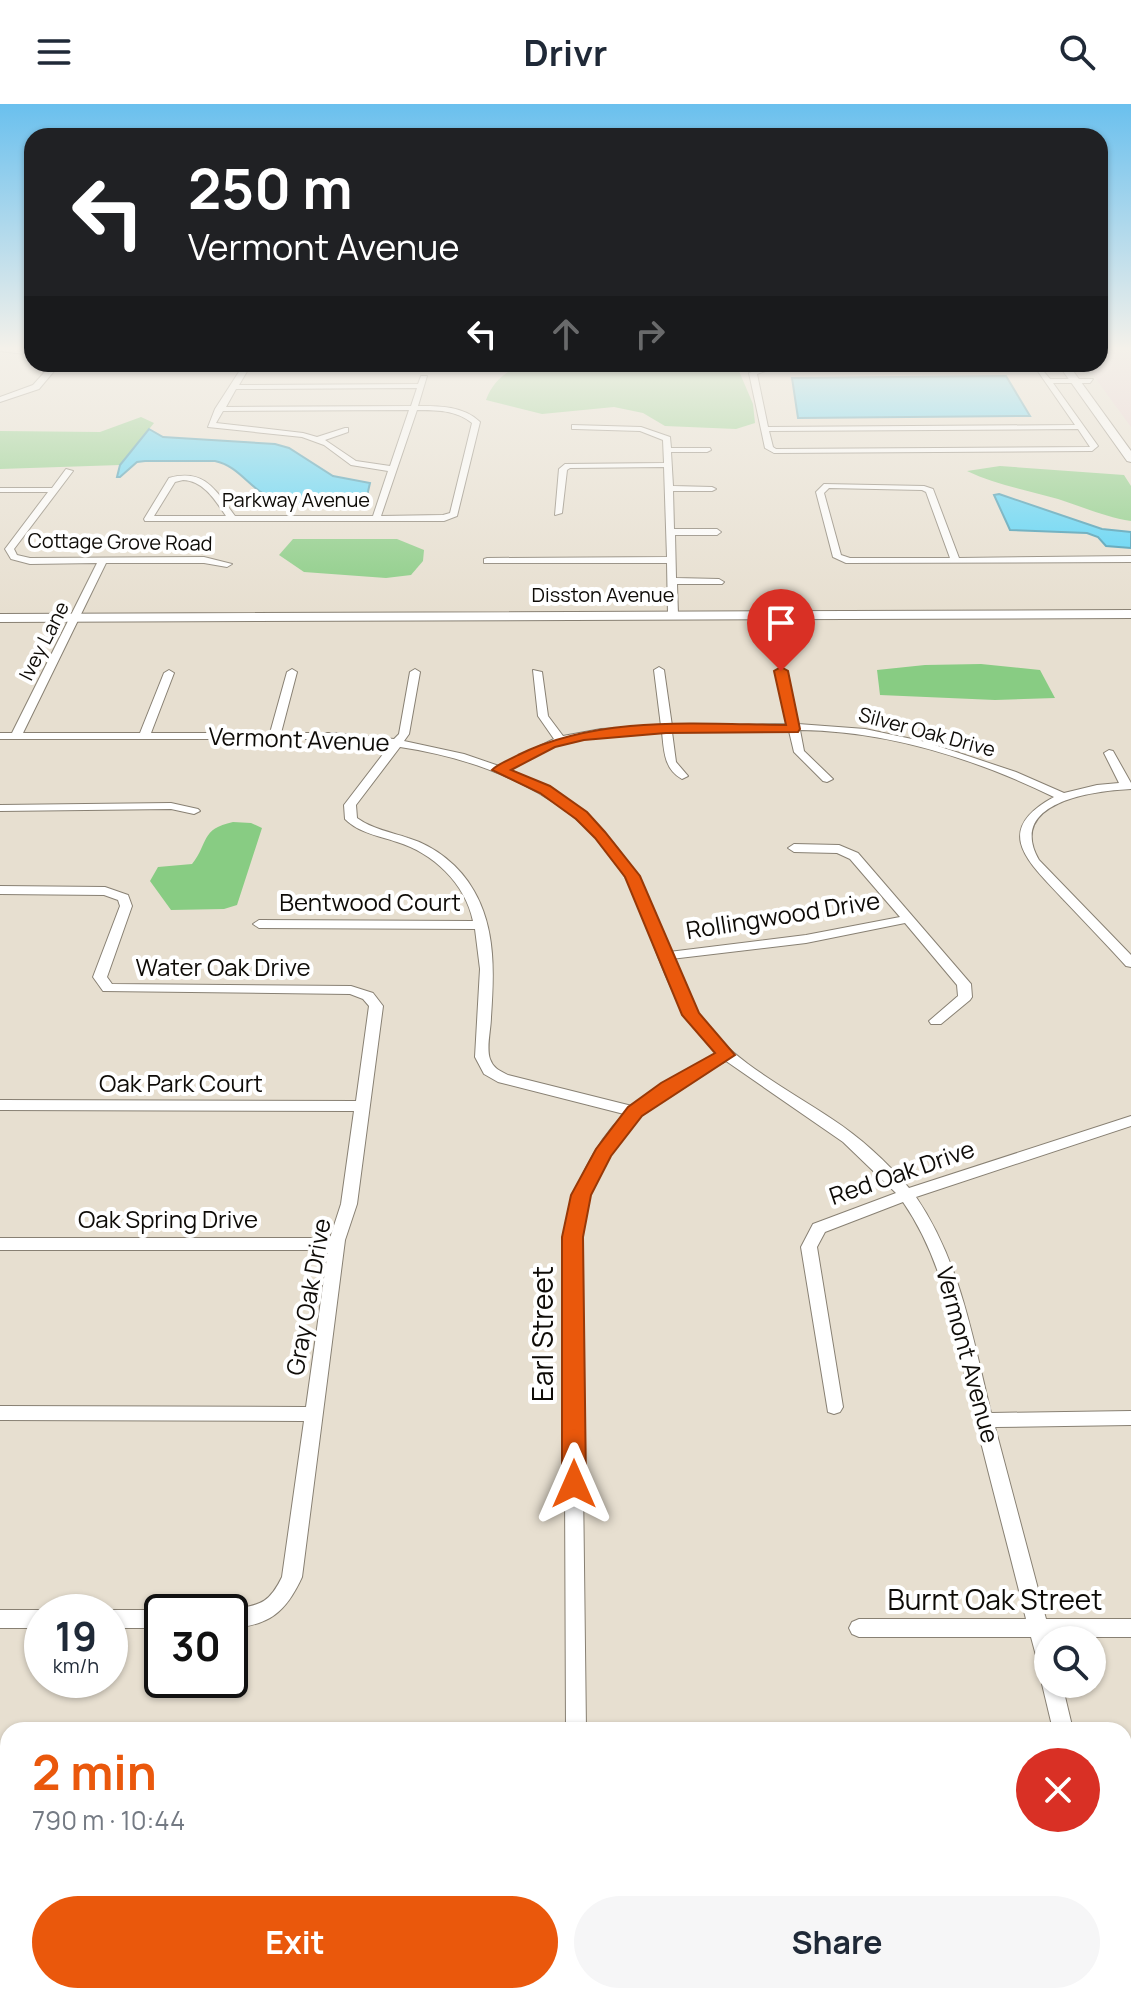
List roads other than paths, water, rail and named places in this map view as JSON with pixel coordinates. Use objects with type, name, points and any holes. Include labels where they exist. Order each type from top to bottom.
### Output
[{"type":"main road","points":[[1114,436],[1131,459]]},
{"type":"street","points":[[306,436],[320,439],[346,460],[393,469]]},
{"type":"street","points":[[320,439],[329,436]]},
{"type":"street","points":[[376,518],[404,436]]},
{"type":"street","name":"Parkway Avenue","points":[[233,519],[204,482],[190,477],[172,480],[148,519],[233,519],[444,518],[454,514],[473,436]]},
{"type":"street","points":[[661,436],[665,437],[668,450],[673,615]]},
{"type":"street","points":[[767,436],[770,449],[781,452],[1090,450],[1094,446],[1087,436]]},
{"type":"street","points":[[668,450],[707,450]]},
{"type":"street","points":[[558,513],[563,469],[579,464],[669,465]]},
{"type":"street","points":[[0,538],[17,538],[69,471]]},
{"type":"street","points":[[955,560],[930,491],[924,488],[835,486],[820,492],[837,557],[842,560],[955,560],[1131,559]]},
{"type":"street","points":[[669,488],[712,489]]},
{"type":"street","points":[[0,490],[54,490]]},
{"type":"street","points":[[670,532],[717,532]]},
{"type":"street","name":"Cottage Grove Road","points":[[17,538],[9,549],[12,555],[30,561],[204,560],[227,564]]},
{"type":"street","points":[[487,561],[670,560]]},
{"type":"street","name":"Ivey Lane","points":[[16,736],[103,561]]},
{"type":"street","points":[[671,581],[719,582]]},
{"type":"street","name":"Disston Avenue","points":[[1,620],[1131,614]]},
{"type":"street","points":[[659,670],[671,763],[682,776]]},
{"type":"street","points":[[781,671],[801,757],[827,779]]},
{"type":"street","points":[[275,736],[292,672]]},
{"type":"street","points":[[415,672],[408,724],[398,743],[350,805],[351,819],[360,826],[408,840],[446,863],[469,892],[488,953],[482,1057],[489,1071],[503,1079],[635,1112]]},
{"type":"street","points":[[537,672],[543,716],[561,741]]},
{"type":"street","points":[[144,736],[169,673]]},
{"type":"street","name":"Silver Oak Drive","points":[[499,770],[561,741],[610,732],[842,729],[900,740],[1000,770],[1061,796]]},
{"type":"street","name":"Vermont Avenue","points":[[0,736],[341,737],[398,743],[447,752],[499,770],[545,789],[581,815],[632,876],[691,1015],[726,1055],[842,1134],[906,1195],[946,1269],[1038,1626]]},
{"type":"street","points":[[1109,753],[1128,786],[1094,788],[1061,796],[1039,812],[1026,834],[1029,853],[1131,963]]},
{"type":"street","points":[[0,808],[171,806],[194,811]]},
{"type":"street","points":[[794,848],[847,851],[964,984],[965,997],[936,1021]]},
{"type":"street","name":"Water Oak Drive","points":[[0,890],[105,891],[124,898],[126,906],[100,977],[108,988],[343,990],[368,996]]},
{"type":"street","name":"Rollingwood Drive","points":[[666,956],[806,939],[908,919]]},
{"type":"street","name":"Bentwood Court","points":[[259,924],[481,925]]},
{"type":"street","name":"Gray Oak Drive","points":[[248,1617],[257,1616],[276,1604],[284,1596],[292,1577],[337,1244],[349,1204],[376,1011],[368,996]]},
{"type":"street","name":"Earl Street","points":[[576,1722],[572,1237],[579,1203],[603,1153],[635,1112],[668,1088],[726,1055]]},
{"type":"street","name":"Oak Park Court","points":[[0,1105],[363,1106]]},
{"type":"street","name":"Red Oak Drive","points":[[834,1407],[809,1242],[823,1225],[1131,1121]]},
{"type":"street","name":"Oak Spring Drive","points":[[0,1244],[337,1244]]},
{"type":"street","points":[[0,1413],[314,1414]]},
{"type":"street","points":[[984,1420],[1131,1418]]},
{"type":"street","points":[[0,1619],[24,1619]]},
{"type":"street","name":"Burnt Oak Street","points":[[859,1628],[1034,1629]]},
{"type":"street","name":"Burnt Oak Street","points":[[1106,1628],[1131,1628]]},
{"type":"street","points":[[1055,1698],[1061,1722]]},
{"type":"water","points":[[144,436],[161,436],[275,444],[289,448],[333,476],[370,483],[366,500],[289,502],[267,496],[236,471],[215,461],[137,462],[117,477],[120,465]]},
{"type":"water","points":[[999,494],[1102,529],[1131,532],[1131,548],[1106,546],[1098,537],[1087,533],[1010,530],[994,495]]}]
